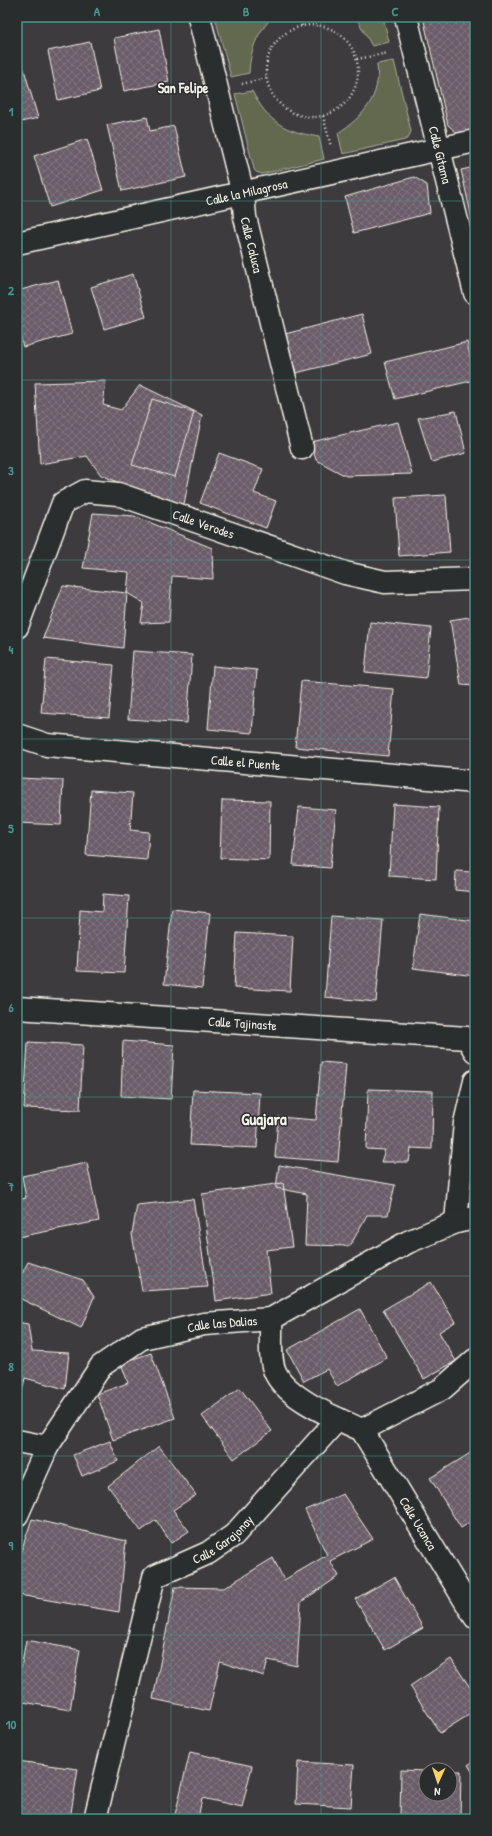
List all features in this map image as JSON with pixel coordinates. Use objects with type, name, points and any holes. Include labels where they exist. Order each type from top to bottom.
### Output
[{"type":"street","name":"Calle Caluca","points":[[199,17],[243,194],[245,217],[302,448]]},
{"type":"street","name":"Calle Gitama","points":[[406,17],[475,293]]},
{"type":"street","name":"Calle la Milagrosa","points":[[17,243],[243,194],[475,141]]},
{"type":"street","name":"Calle Verodes","points":[[17,627],[63,503],[84,491],[118,494],[345,573],[385,582],[475,578]]},
{"type":"street","name":"Calle el Puente","points":[[17,735],[47,745],[475,782]]},
{"type":"street","name":"Calle Tajinaste","points":[[17,1008],[471,1044]]},
{"type":"street","points":[[465,1220],[465,1123],[475,1082]]},
{"type":"street","name":"Calle las Dalias","points":[[17,1515],[47,1447],[101,1366],[142,1338],[204,1324],[271,1319],[408,1242],[465,1220]]},
{"type":"street","points":[[271,1319],[272,1355],[276,1373],[291,1392],[338,1419],[362,1430],[442,1389],[475,1360]]},
{"type":"street","name":"Calle Garajonay","points":[[95,1819],[154,1577],[208,1553],[234,1535],[338,1419]]},
{"type":"street","name":"Calle Ucanca","points":[[362,1430],[475,1617]]},
{"type":"street","points":[[17,1441],[47,1447]]},
{"type":"path","points":[[300,17],[302,26]]},
{"type":"path","points":[[302,26],[321,26],[335,31],[347,41],[355,52],[357,59],[359,65],[358,78],[354,91],[341,107],[323,116],[308,117],[294,113],[281,106],[272,94],[266,78],[266,65],[271,50],[280,38],[292,30],[302,26]]},
{"type":"path","points":[[357,59],[414,47]]},
{"type":"path","points":[[323,116],[337,173]]},
{"type":"green space","points":[[215,17],[273,17],[267,23],[255,42],[249,73],[231,77]]},
{"type":"green space","points":[[353,17],[383,17],[389,42],[372,46],[358,21]]},
{"type":"green space","points":[[394,61],[411,131],[409,137],[405,140],[343,154],[338,133],[356,120],[369,104],[373,96],[378,76],[377,64]]},
{"type":"green space","points":[[252,91],[265,111],[279,124],[296,132],[319,137],[324,159],[262,174],[256,172],[235,94]]},
{"type":"building","points":[[423,17],[475,17],[475,130],[458,134],[448,125]]},
{"type":"building","points":[[159,29],[169,82],[124,91],[114,38]]},
{"type":"building","points":[[90,42],[100,91],[58,100],[48,51]]},
{"type":"building","points":[[17,45],[38,118],[17,123]]},
{"type":"building","points":[[147,117],[150,131],[174,126],[186,177],[122,191],[107,125]]},
{"type":"building","points":[[87,139],[103,190],[50,207],[34,156]]},
{"type":"building","points":[[475,167],[475,232],[461,170]]},
{"type":"building","points":[[414,177],[427,185],[430,213],[354,233],[345,197]]},
{"type":"building","points":[[133,274],[146,317],[104,329],[91,287]]},
{"type":"building","points":[[58,280],[72,334],[23,347],[17,324],[17,291]]},
{"type":"building","points":[[362,314],[372,354],[296,373],[285,334]]},
{"type":"building","points":[[467,342],[475,380],[395,399],[385,362]]},
{"type":"building","points":[[106,381],[103,405],[121,410],[140,385],[202,415],[183,509],[101,475],[87,456],[40,464],[35,383]]},
{"type":"building","points":[[152,399],[194,412],[175,477],[132,465]]},
{"type":"building","points":[[456,411],[466,453],[432,462],[418,418]]},
{"type":"building","points":[[398,422],[412,474],[346,476],[316,460],[311,442]]},
{"type":"building","points":[[219,453],[263,469],[254,493],[276,501],[266,528],[200,503]]},
{"type":"building","points":[[446,495],[450,552],[399,556],[395,498]]},
{"type":"building","points":[[93,513],[134,516],[212,548],[213,579],[172,576],[169,622],[141,623],[144,603],[127,593],[129,572],[83,568]]},
{"type":"building","points":[[63,586],[127,593],[123,648],[43,638]]},
{"type":"building","points":[[475,616],[475,686],[461,685],[450,620]]},
{"type":"building","points":[[370,622],[431,628],[426,678],[365,672]]},
{"type":"building","points":[[133,651],[192,655],[187,723],[128,719]]},
{"type":"building","points":[[46,659],[114,665],[109,718],[41,713]]},
{"type":"building","points":[[213,666],[257,670],[252,733],[208,729]]},
{"type":"building","points":[[301,681],[394,689],[388,756],[295,747]]},
{"type":"building","points":[[19,778],[63,780],[61,825],[18,823]]},
{"type":"building","points":[[91,790],[133,793],[130,830],[149,832],[147,860],[86,855]]},
{"type":"building","points":[[222,800],[270,801],[269,860],[220,858]]},
{"type":"building","points":[[393,804],[439,807],[436,879],[389,876]]},
{"type":"building","points":[[299,807],[336,810],[330,868],[293,865]]},
{"type":"building","points":[[473,835],[475,835],[475,892],[455,890],[456,871],[471,872]]},
{"type":"building","points":[[103,894],[129,896],[124,973],[77,971],[80,910],[102,912]]},
{"type":"building","points":[[172,909],[210,913],[202,988],[164,984]]},
{"type":"building","points":[[420,914],[475,921],[475,976],[413,968]]},
{"type":"building","points":[[331,916],[383,920],[376,1002],[325,997]]},
{"type":"building","points":[[237,933],[293,936],[290,991],[234,988]]},
{"type":"building","points":[[123,1041],[174,1045],[171,1099],[121,1096]]},
{"type":"building","points":[[28,1042],[83,1045],[80,1110],[24,1108]]},
{"type":"building","points":[[321,1062],[346,1064],[338,1162],[275,1157],[278,1117],[316,1120]]},
{"type":"building","points":[[368,1089],[433,1091],[432,1149],[411,1148],[409,1162],[381,1162],[385,1150],[366,1149]]},
{"type":"building","points":[[193,1090],[260,1093],[257,1148],[190,1145]]},
{"type":"building","points":[[87,1163],[99,1221],[18,1237],[17,1200],[26,1198],[22,1176]]},
{"type":"building","points":[[279,1165],[395,1185],[388,1215],[367,1215],[350,1246],[305,1245],[307,1194],[276,1188]]},
{"type":"building","points":[[283,1183],[292,1247],[266,1250],[271,1293],[216,1301],[202,1194]]},
{"type":"building","points":[[193,1199],[208,1287],[142,1291],[132,1234],[137,1205]]},
{"type":"building","points":[[28,1262],[83,1280],[94,1297],[81,1328],[17,1297],[17,1283]]},
{"type":"building","points":[[431,1282],[455,1322],[439,1332],[456,1361],[424,1379],[383,1310]]},
{"type":"building","points":[[360,1309],[387,1358],[337,1386],[327,1369],[304,1381],[287,1350]]},
{"type":"building","points":[[17,1322],[28,1324],[32,1351],[69,1353],[65,1389],[25,1378],[17,1414]]},
{"type":"building","points":[[151,1353],[175,1418],[113,1440],[97,1394],[128,1383],[121,1363]]},
{"type":"building","points":[[240,1388],[272,1431],[234,1459],[202,1416]]},
{"type":"building","points":[[110,1441],[118,1461],[82,1476],[73,1455]]},
{"type":"building","points":[[159,1446],[196,1495],[173,1510],[189,1531],[171,1543],[156,1520],[141,1531],[108,1486]]},
{"type":"building","points":[[472,1452],[475,1457],[475,1519],[461,1528],[430,1478]]},
{"type":"building","points":[[343,1494],[373,1539],[330,1561],[339,1576],[301,1602],[297,1666],[268,1660],[264,1676],[220,1662],[209,1711],[153,1699],[175,1587],[224,1588],[273,1558],[284,1580],[327,1555],[305,1510]]},
{"type":"building","points":[[32,1519],[126,1541],[119,1612],[19,1595],[19,1557]]},
{"type":"building","points":[[394,1577],[423,1628],[385,1650],[355,1599]]},
{"type":"building","points":[[26,1640],[80,1650],[70,1710],[17,1701],[17,1667],[21,1668]]},
{"type":"building","points":[[451,1659],[475,1695],[475,1711],[440,1733],[410,1686]]},
{"type":"building","points":[[190,1752],[252,1766],[242,1807],[202,1798],[198,1819],[174,1819]]},
{"type":"building","points":[[475,1760],[475,1776],[468,1765]]},
{"type":"building","points":[[17,1761],[78,1769],[70,1819],[17,1819]]},
{"type":"building","points":[[298,1762],[354,1765],[351,1807],[296,1804]]},
{"type":"building","points":[[401,1770],[418,1771],[418,1802],[458,1802],[458,1771],[461,1771],[460,1818],[400,1816]]},
{"type":"district","name":"San Felipe","points":[[183,88]]},
{"type":"district","name":"Guajara","points":[[264,1119]]}]
